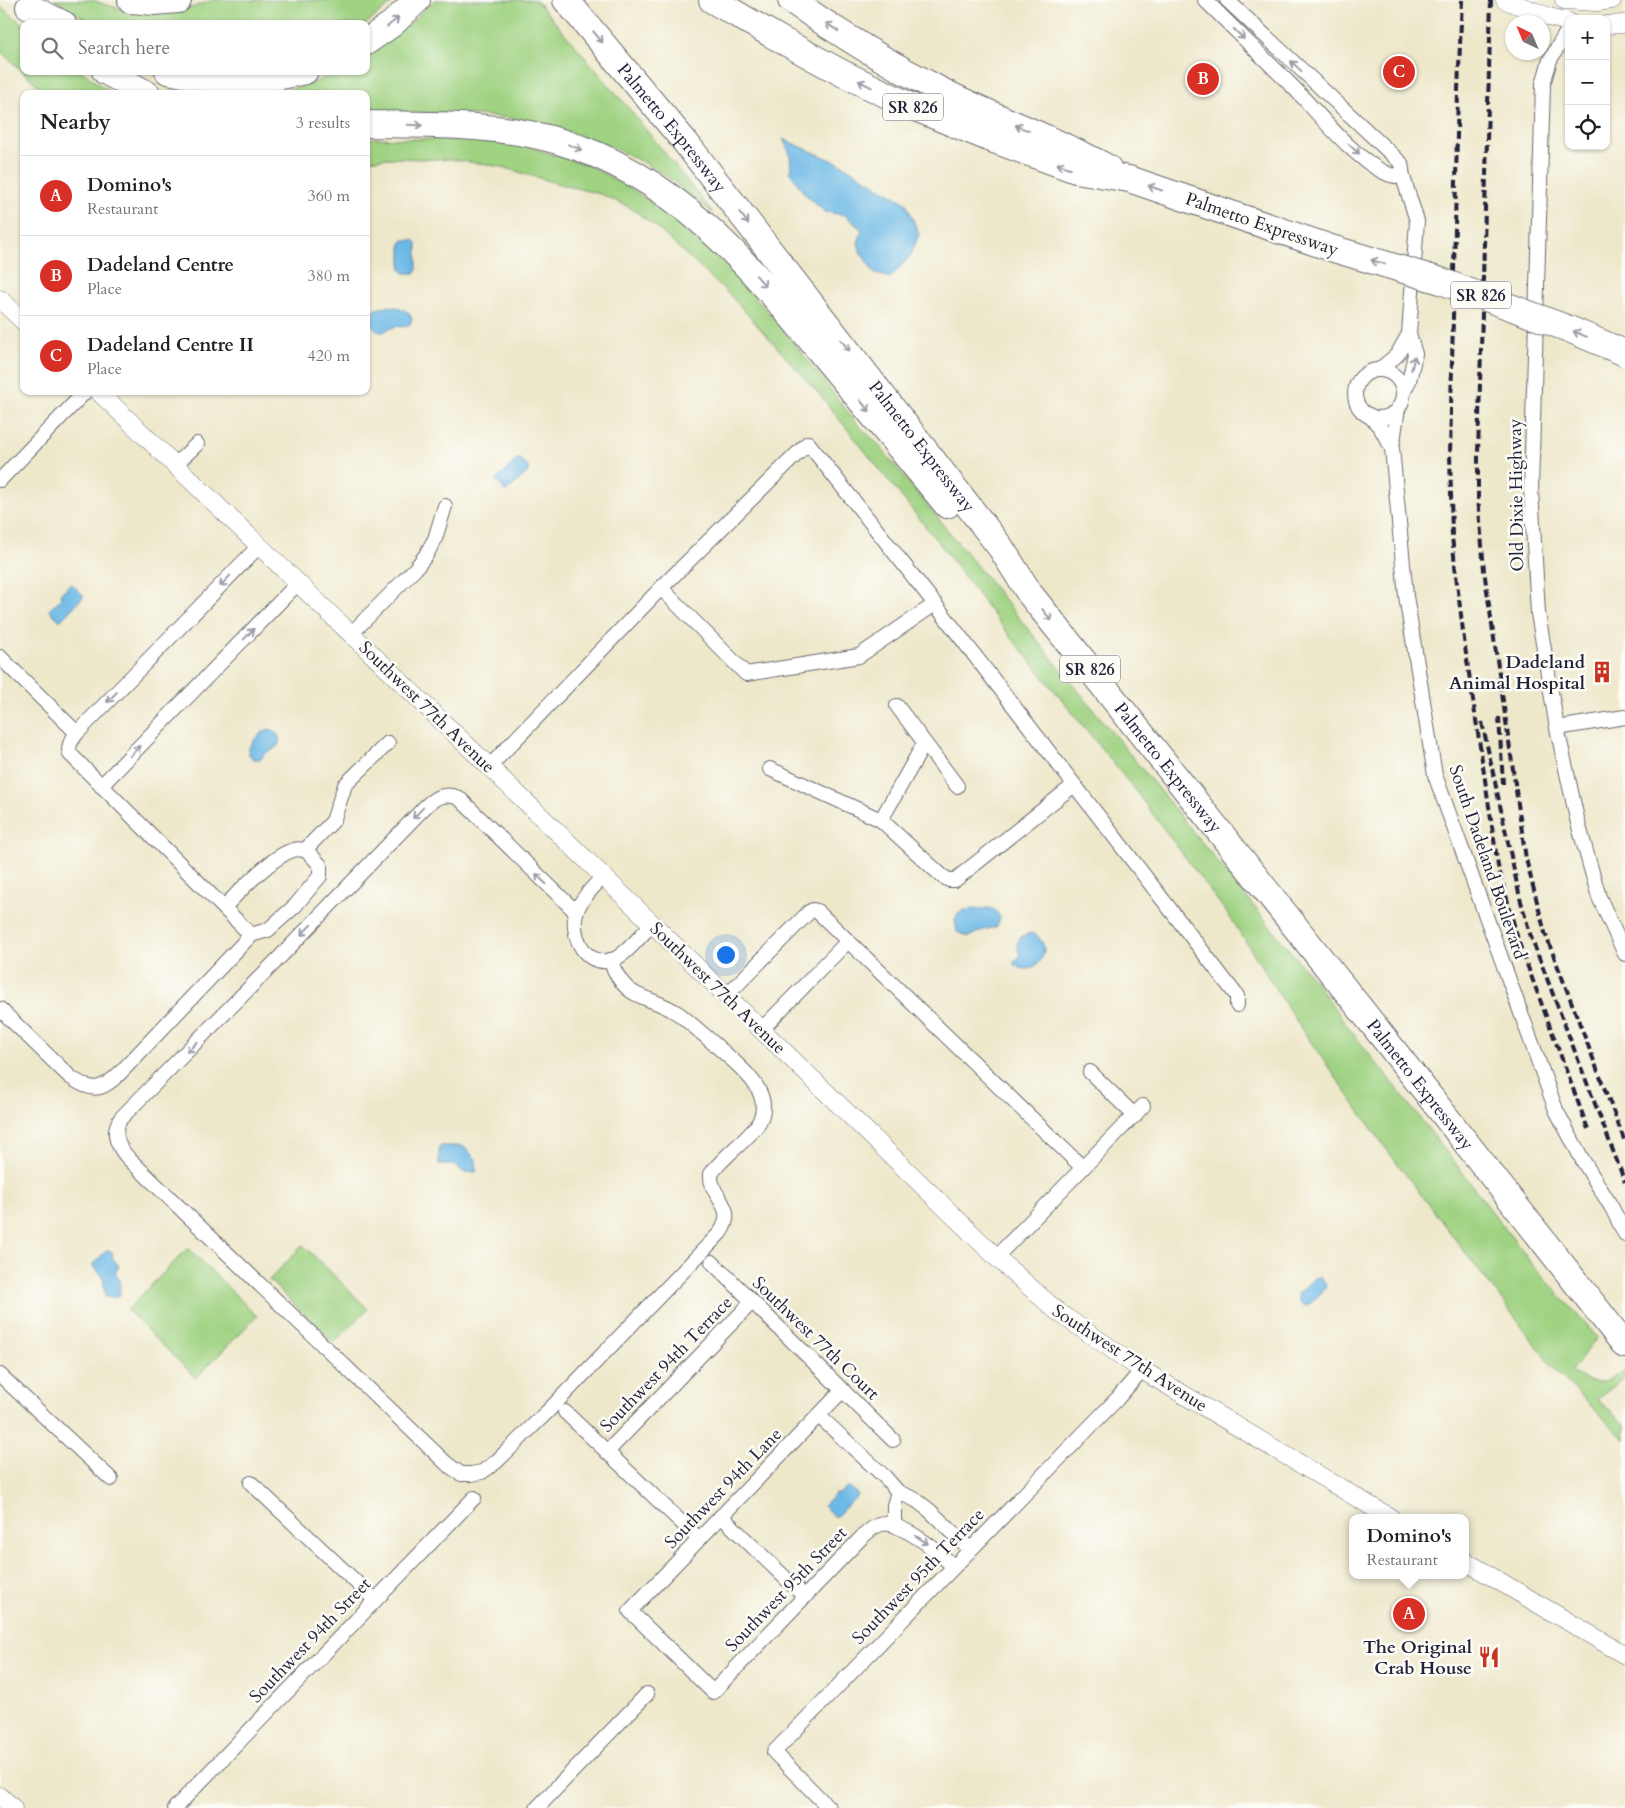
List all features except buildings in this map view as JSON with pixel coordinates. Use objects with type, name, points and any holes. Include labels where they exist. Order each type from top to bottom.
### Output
[{"type":"highway","points":[[131,0],[154,2],[178,0]]},
{"type":"highway","points":[[370,39],[392,24],[417,0]]},
{"type":"highway","name":"Palmetto Expressway","points":[[566,0],[686,144],[1001,548],[1030,594],[1621,1340]]},
{"type":"highway","name":"Palmetto Expressway","points":[[712,0],[840,72],[906,104],[986,137],[1076,170],[1129,179],[1334,249],[1441,281],[1569,329],[1625,353]]},
{"type":"highway","points":[[791,0],[876,55],[918,79],[1014,125],[1081,153],[1129,179]]},
{"type":"highway","points":[[32,10],[54,20]]},
{"type":"highway","points":[[112,75],[140,90]]},
{"type":"highway","points":[[188,75],[223,82],[286,75]]},
{"type":"highway","points":[[370,124],[484,127],[512,130],[547,138],[591,153],[621,167],[679,203],[710,228],[754,274],[991,558],[1030,594]]},
{"type":"street","points":[[1205,0],[1318,115],[1374,166],[1389,175],[1403,177]]},
{"type":"street","name":"South Dadeland Boulevard","points":[[1227,0],[1401,163],[1403,177],[1417,221],[1409,334],[1415,354],[1409,381],[1398,408],[1392,448],[1406,596],[1435,775],[1556,1110],[1582,1160],[1612,1208],[1625,1234]]},
{"type":"street","points":[[1564,0],[1596,2],[1612,0]]},
{"type":"street","points":[[1519,2],[1565,20]]},
{"type":"street","points":[[1610,26],[1625,24]]},
{"type":"street","name":"Old Dixie Highway","points":[[1565,35],[1550,60],[1543,84],[1531,489],[1538,613],[1557,728],[1580,832],[1599,897],[1614,926],[1625,954]]},
{"type":"street","points":[[1318,115],[1332,99]]},
{"type":"street","points":[[0,299],[20,318]]},
{"type":"street","name":"South Dadeland Boulevard","points":[[1392,448],[1380,427],[1358,404],[1356,388],[1365,375],[1379,370],[1397,355],[1409,334]]},
{"type":"street","points":[[1379,370],[1393,374],[1402,386],[1403,393]]},
{"type":"street","points":[[0,480],[82,395]]},
{"type":"street","name":"Southwest 77th Avenue","points":[[102,395],[996,1257],[1058,1312],[1142,1370],[1384,1514]]},
{"type":"street","points":[[1369,415],[1376,418],[1384,417],[1392,414],[1398,408]]},
{"type":"street","points":[[489,767],[661,588],[808,443],[935,604],[1237,996],[1237,1006]]},
{"type":"street","points":[[175,465],[197,444]]},
{"type":"street","points":[[351,634],[416,568],[426,555],[435,539],[445,506]]},
{"type":"street","points":[[251,935],[70,754],[70,743],[77,733],[260,546]]},
{"type":"street","points":[[102,786],[298,584]]},
{"type":"street","points":[[661,588],[746,674],[859,656],[935,604]]},
{"type":"street","points":[[0,658],[77,733]]},
{"type":"street","points":[[896,706],[957,786]]},
{"type":"street","points":[[1557,728],[1625,717]]},
{"type":"street","points":[[305,850],[333,821],[345,785],[388,743]]},
{"type":"street","points":[[881,820],[924,744]]},
{"type":"street","points":[[770,769],[881,820],[942,876],[955,880],[1074,785]]},
{"type":"street","points":[[576,912],[459,798],[446,795],[435,798],[421,810],[279,958],[121,1118],[116,1128],[118,1144],[131,1161],[447,1464],[461,1474],[482,1472],[496,1462],[555,1404],[720,1233],[727,1221],[727,1215],[712,1185],[711,1174],[752,1131],[762,1115],[763,1108],[760,1092],[750,1076],[679,1014],[669,1007],[641,997],[628,989],[616,976],[610,960]]},
{"type":"street","points":[[0,1009],[70,1077],[82,1086],[92,1088],[110,1083],[251,935],[268,930],[295,906],[320,876],[320,865],[305,850],[297,849],[279,856],[224,908]]},
{"type":"street","points":[[603,876],[582,900],[576,912],[575,930],[577,941],[588,955],[610,960],[625,951],[652,924]]},
{"type":"street","points":[[726,996],[813,910],[816,911],[1083,1168]]},
{"type":"street","points":[[761,1030],[848,941]]},
{"type":"street","points":[[996,1257],[1139,1111],[1090,1072]]},
{"type":"street","name":"Southwest 77th Court","points":[[712,1262],[893,1440]]},
{"type":"street","name":"Southwest 94th Terrace","points":[[607,1452],[752,1302]]},
{"type":"street","name":"Southwest 95th Terrace","points":[[829,1808],[774,1752],[1117,1399],[1142,1370]]},
{"type":"street","points":[[0,1375],[111,1480]]},
{"type":"street","name":"Southwest 94th Lane","points":[[712,1692],[630,1611],[843,1390]]},
{"type":"street","points":[[565,1412],[699,1539]]},
{"type":"street","points":[[819,1416],[885,1477],[898,1492],[922,1504],[970,1549]]},
{"type":"street","points":[[251,1483],[374,1600]]},
{"type":"street","points":[[898,1492],[894,1505],[894,1525],[910,1532],[932,1546],[953,1566]]},
{"type":"street","name":"Southwest 94th Street","points":[[174,1808],[474,1498]]},
{"type":"street","points":[[721,1516],[805,1597]]},
{"type":"street","name":"Southwest 95th Street","points":[[712,1692],[870,1530],[881,1524],[894,1525]]},
{"type":"street","points":[[1469,1563],[1625,1655]]},
{"type":"street","points":[[537,1808],[647,1694]]},
{"type":"street","points":[[0,1796],[13,1808]]},
{"type":"green space","points":[[54,0],[94,0],[135,12],[166,12],[194,7],[212,0],[396,0],[370,21],[86,20]]},
{"type":"green space","points":[[434,0],[536,0],[631,111],[713,213],[662,173],[641,161],[616,149],[534,121],[480,115],[370,111],[370,90],[284,90],[318,81],[330,75],[370,75],[370,52],[402,30]]},
{"type":"green space","points":[[0,6],[20,22],[20,69],[0,51]]},
{"type":"green space","points":[[26,75],[87,75],[107,90],[43,90]]},
{"type":"green space","points":[[370,138],[480,140],[523,145],[590,166],[629,187],[698,236],[729,267],[783,329],[858,425],[876,442],[1316,983],[1532,1264],[1597,1337],[1571,1371],[1584,1379],[1598,1381],[1612,1378],[1625,1370],[1625,1378],[1597,1399],[1625,1425],[1625,1440],[1555,1370],[1387,1150],[1298,1024],[1232,920],[1131,785],[998,621],[942,547],[819,394],[730,295],[655,226],[629,207],[600,194],[502,167],[455,160],[389,158],[370,160]]},
{"type":"green space","points":[[303,1245],[368,1309],[334,1343],[269,1280]]},
{"type":"green space","points":[[188,1248],[257,1316],[196,1378],[127,1310]]},
{"type":"water","points":[[783,139],[841,164],[906,203],[919,234],[911,255],[890,278],[875,274],[861,253],[858,243],[862,230],[845,215],[825,212],[804,193],[791,174],[790,154]]},
{"type":"water","points":[[404,240],[414,240],[417,243],[417,270],[415,273],[404,273],[401,269],[401,243]]},
{"type":"water","points":[[390,306],[400,308],[409,313],[412,319],[410,324],[394,327],[383,332],[378,331],[372,326],[371,315],[376,309]]},
{"type":"water","points":[[517,459],[520,459],[528,467],[528,472],[506,492],[496,480]]},
{"type":"water","points":[[71,583],[84,596],[60,621],[49,610],[61,598],[60,594]]},
{"type":"water","points":[[270,729],[278,735],[279,744],[277,747],[266,752],[261,759],[253,759],[248,753],[250,746],[259,735]]},
{"type":"water","points":[[991,908],[998,914],[999,920],[996,927],[983,930],[968,937],[957,932],[955,920],[960,912],[968,909]]},
{"type":"water","points":[[1032,933],[1040,939],[1043,953],[1035,966],[1029,969],[1021,968],[1013,963],[1021,955],[1018,950],[1018,943],[1022,936]]},
{"type":"water","points":[[439,1146],[463,1146],[476,1159],[476,1172],[463,1172],[455,1165],[439,1165]]},
{"type":"water","points":[[107,1250],[113,1253],[112,1257],[119,1266],[115,1273],[119,1279],[120,1295],[117,1297],[105,1297],[103,1277],[93,1266]]},
{"type":"water","points":[[1319,1277],[1325,1283],[1326,1288],[1309,1305],[1304,1306],[1299,1302],[1298,1294],[1314,1278]]},
{"type":"water","points":[[848,1486],[858,1495],[837,1516],[834,1516],[823,1506],[835,1494],[839,1494]]},
{"type":"railway","points":[[1462,0],[1458,89],[1450,454],[1452,536],[1456,575],[1498,866],[1519,943],[1588,1129]]},
{"type":"railway","points":[[1491,0],[1478,453],[1478,497],[1484,570],[1526,859],[1545,933],[1625,1142]]},
{"type":"railway","points":[[1499,717],[1503,784]]},
{"type":"railway","points":[[1482,722],[1520,898],[1531,937],[1625,1182]]},
{"type":"place","name":"Dadeland Centre II","points":[[1399,72]]},
{"type":"place","name":"Dadeland Centre","points":[[1203,79]]},
{"type":"place","name":"Dadeland Animal Hospital","points":[[1602,672]]},
{"type":"place","name":"Domino's","points":[[1409,1614]]},
{"type":"place","name":"The Original Crab House","points":[[1489,1657]]}]
